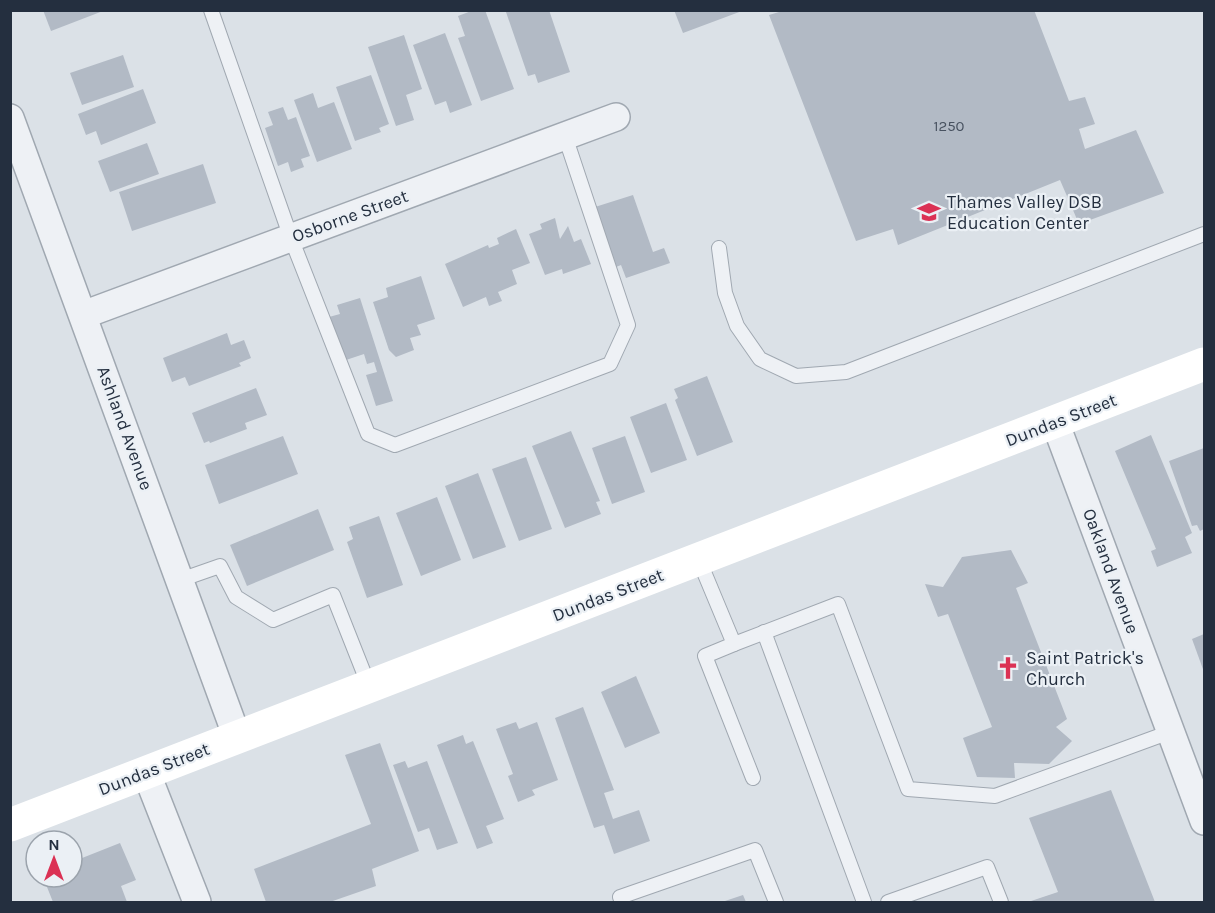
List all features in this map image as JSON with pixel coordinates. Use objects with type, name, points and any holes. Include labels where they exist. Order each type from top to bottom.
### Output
[{"type":"main road","name":"Dundas Street","points":[[10,825],[1204,364]]},
{"type":"street","name":"Osborne Street","points":[[84,315],[616,117]]},
{"type":"street","name":"Ashland Avenue","points":[[10,118],[237,737]]},
{"type":"street","name":"Oakland Avenue","points":[[1055,422],[1204,821]]},
{"type":"street","points":[[146,772],[197,903]]},
{"type":"lane","points":[[211,10],[291,238],[368,434],[395,445],[610,364],[628,325],[565,136]]},
{"type":"lane","points":[[719,248],[725,293],[737,326],[760,359],[796,376],[846,372],[1204,234]]},
{"type":"lane","points":[[699,560],[734,644]]},
{"type":"lane","points":[[180,580],[220,566],[236,597],[273,620],[333,595],[369,686]]},
{"type":"lane","points":[[753,778],[705,656],[838,604],[908,789],[995,796],[1170,732]]},
{"type":"lane","points":[[764,632],[864,903]]},
{"type":"lane","points":[[606,903],[621,900],[754,850],[776,903]]},
{"type":"lane","points":[[888,903],[987,867],[1001,903]]},
{"type":"building","points":[[43,10],[103,10],[103,11],[51,31]]},
{"type":"building","points":[[474,10],[485,10],[514,89],[481,101],[458,38],[465,36],[458,16]]},
{"type":"building","points":[[549,10],[570,72],[538,83],[535,74],[528,76],[506,12]]},
{"type":"building","points":[[674,10],[742,10],[742,11],[683,33]]},
{"type":"building","points":[[779,10],[1034,10],[1069,101],[1085,97],[1095,124],[1079,129],[1085,149],[1136,130],[1164,193],[1079,224],[1060,180],[898,245],[893,229],[856,241],[769,15]]},
{"type":"building","points":[[445,33],[472,105],[450,113],[446,101],[435,105],[413,45]]},
{"type":"building","points":[[404,35],[422,89],[406,95],[414,120],[396,126],[368,47]]},
{"type":"building","points":[[123,55],[134,87],[82,105],[70,73]]},
{"type":"building","points":[[371,75],[389,124],[379,128],[381,132],[355,141],[336,87]]},
{"type":"building","points":[[143,89],[156,123],[101,145],[96,131],[86,135],[78,114]]},
{"type":"building","points":[[313,93],[318,108],[334,102],[352,149],[317,162],[294,100]]},
{"type":"building","points":[[283,107],[288,120],[296,117],[310,156],[301,159],[304,167],[291,172],[288,162],[278,166],[265,128],[273,125],[268,112]]},
{"type":"building","points":[[147,143],[159,174],[110,192],[98,161]]},
{"type":"building","points":[[203,164],[216,203],[132,231],[119,192]]},
{"type":"building","points":[[633,195],[653,252],[664,248],[670,263],[626,278],[621,265],[616,267],[595,207]]},
{"type":"building","points":[[555,218],[560,239],[568,226],[574,242],[581,239],[591,264],[563,274],[562,269],[545,275],[529,234],[542,229],[540,224]]},
{"type":"building","points":[[516,229],[530,263],[512,270],[517,284],[498,292],[502,301],[489,306],[486,297],[463,307],[445,264],[488,245],[489,248],[499,244],[497,238]]},
{"type":"building","points":[[421,276],[435,319],[417,325],[421,335],[410,338],[414,350],[396,357],[389,350],[373,302],[388,297],[386,288]]},
{"type":"building","points":[[360,298],[393,401],[376,406],[366,375],[377,372],[374,362],[367,364],[364,354],[343,361],[329,317],[340,314],[337,305]]},
{"type":"building","points":[[227,333],[231,345],[244,340],[251,358],[239,363],[241,366],[189,386],[185,377],[172,382],[163,358]]},
{"type":"building","points":[[707,376],[733,442],[697,456],[675,400],[678,398],[674,389]]},
{"type":"building","points":[[256,388],[267,415],[245,423],[247,429],[210,443],[209,441],[204,443],[192,413]]},
{"type":"building","points":[[666,403],[687,460],[651,473],[630,417]]},
{"type":"building","points":[[571,431],[600,501],[596,502],[601,514],[565,528],[532,446]]},
{"type":"building","points":[[1151,435],[1192,533],[1185,537],[1192,553],[1157,567],[1151,551],[1156,549],[1115,451]]},
{"type":"building","points":[[283,436],[298,474],[219,504],[205,465]]},
{"type":"building","points":[[625,436],[645,492],[612,504],[592,448]]},
{"type":"building","points":[[1204,448],[1204,529],[1200,531],[1197,525],[1192,526],[1169,461]]},
{"type":"building","points":[[526,457],[552,529],[519,541],[492,469]]},
{"type":"building","points":[[478,473],[506,547],[473,559],[445,486]]},
{"type":"building","points":[[437,497],[461,560],[421,576],[396,513]]},
{"type":"building","points":[[318,509],[334,550],[247,586],[230,545]]},
{"type":"building","points":[[379,516],[403,585],[367,598],[347,542],[353,539],[349,527]]},
{"type":"building","name":"Saint Patrick's Church","points":[[1011,550],[1028,583],[1016,588],[1067,719],[1056,727],[1072,741],[1049,764],[1014,763],[1015,778],[977,777],[963,738],[992,727],[948,614],[938,617],[925,584],[943,587],[962,557]]},
{"type":"building","points":[[1204,634],[1204,672],[1192,639]]},
{"type":"building","points":[[636,676],[660,733],[625,748],[601,692]]},
{"type":"building","points":[[583,707],[614,790],[604,793],[613,819],[639,810],[650,841],[614,854],[604,825],[594,828],[555,718]]},
{"type":"building","points":[[516,722],[519,729],[537,722],[558,780],[532,790],[535,795],[518,802],[508,776],[513,774],[496,729]]},
{"type":"building","points":[[463,735],[466,744],[473,741],[504,819],[486,826],[493,843],[477,849],[437,745]]},
{"type":"building","points":[[380,743],[419,851],[372,869],[376,886],[330,902],[266,902],[254,869],[371,824],[345,755]]},
{"type":"building","points":[[405,761],[408,768],[427,761],[458,843],[437,850],[429,828],[418,832],[393,765]]},
{"type":"building","points":[[1111,790],[1155,902],[1028,902],[1058,892],[1029,818]]},
{"type":"building","points":[[120,843],[136,880],[121,886],[127,902],[53,902],[48,889],[84,889],[84,857]]},
{"type":"building","points":[[743,895],[746,902],[722,902]]},
{"type":"place","name":"Thames Valley DSB Education Center","points":[[929,212]]},
{"type":"place","name":"Saint Patrick's Church","points":[[1008,668]]}]
